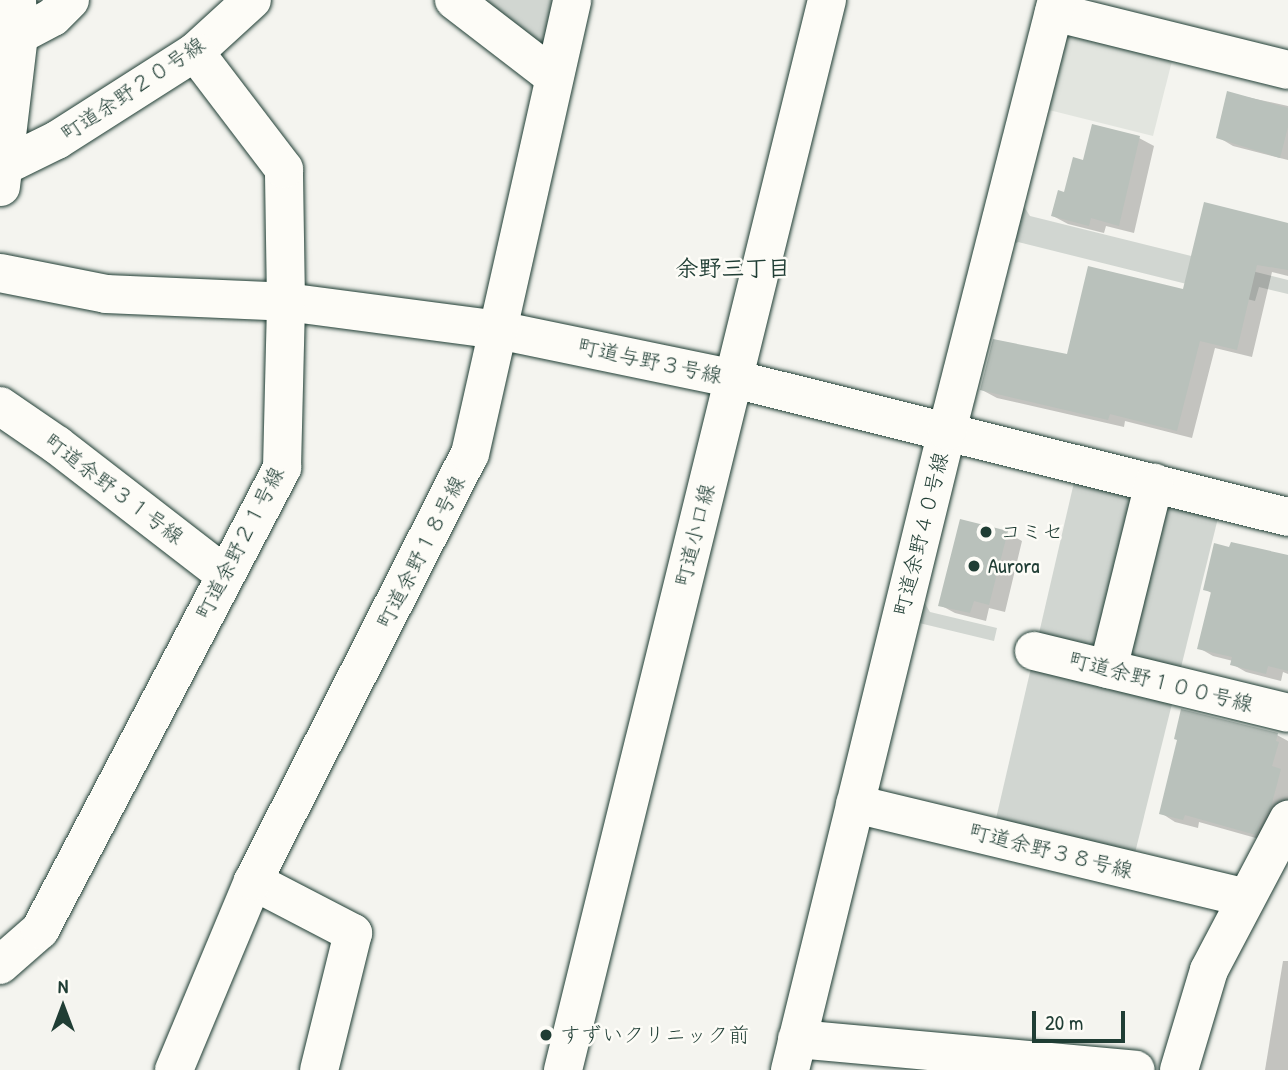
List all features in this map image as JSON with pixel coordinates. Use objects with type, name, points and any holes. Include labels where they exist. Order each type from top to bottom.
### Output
[{"type":"street","points":[[2,175],[12,22],[53,17],[70,0]]},
{"type":"street","name":"町道余野２０号線","points":[[2,175],[195,52],[252,0]]},
{"type":"street","points":[[454,0],[554,77]]},
{"type":"street","name":"町道余野１８号線","points":[[174,1070],[253,881],[470,454],[572,0]]},
{"type":"street","name":"町道小口線","points":[[563,1070],[827,0]]},
{"type":"street","points":[[1056,6],[1288,70]]},
{"type":"street","name":"町道余野４０号線","points":[[793,1055],[947,431],[1056,6]]},
{"type":"street","name":"町道余野２１号線","points":[[0,965],[40,930],[282,468],[286,302],[284,169],[195,52]]},
{"type":"street","name":"町道与野３号線","points":[[0,273],[106,294],[286,302],[498,330],[734,379],[1288,517]]},
{"type":"street","name":"町道余野３１号線","points":[[0,406],[57,444],[225,575]]},
{"type":"street","points":[[1108,669],[1154,483]]},
{"type":"street","name":"町道余野１００号線","points":[[1034,651],[1288,713]]},
{"type":"street","name":"町道余野３８号線","points":[[855,804],[1247,898]]},
{"type":"street","points":[[1179,1070],[1209,970],[1288,820]]},
{"type":"street","points":[[253,881],[353,933],[319,1070]]},
{"type":"street","points":[[793,1055],[1136,1070]]},
{"type":"shaded area","points":[[474,0],[558,0],[548,42],[534,46]]},
{"type":"shaded area","points":[[1070,32],[1173,57],[1153,136],[1041,108],[1058,38]]},
{"type":"shaded area","points":[[1019,199],[1030,216],[1288,280],[1288,294],[1259,287],[1255,301],[1018,242],[1006,249]]},
{"type":"shaded area","points":[[1075,478],[1219,514],[1134,857],[995,823]]},
{"type":"shaded area","points":[[921,597],[930,612],[997,628],[994,641],[915,622]]},
{"type":"building","points":[[1227,91],[1288,108],[1288,127],[1280,158],[1216,138]]},
{"type":"building","points":[[1092,124],[1140,136],[1119,226],[1091,218],[1089,226],[1051,216],[1058,190],[1064,192],[1073,157],[1083,160]]},
{"type":"building","points":[[1204,202],[1288,223],[1288,270],[1257,265],[1237,350],[1200,341],[1177,431],[1110,414],[1108,420],[980,390],[993,339],[1067,354],[1088,266],[1183,289]]},
{"type":"building","name":"Aurora","points":[[960,519],[1008,531],[989,605],[974,601],[970,613],[938,606]]},
{"type":"building","points":[[1231,542],[1288,555],[1288,671],[1268,666],[1266,674],[1230,665],[1232,657],[1197,649],[1211,592],[1203,590],[1214,543],[1229,547]]},
{"type":"building","points":[[1181,709],[1278,733],[1276,741],[1279,742],[1272,766],[1281,769],[1271,807],[1260,823],[1256,835],[1185,815],[1183,820],[1159,814],[1177,740],[1174,739]]},
{"type":"place","name":"コミセ","points":[[986,532]]},
{"type":"place","name":"Aurora","points":[[974,566]]},
{"type":"place","name":"すずいクリニック前","points":[[546,1035]]},
{"type":"district","name":"余野三丁目","points":[[733,268]]}]
